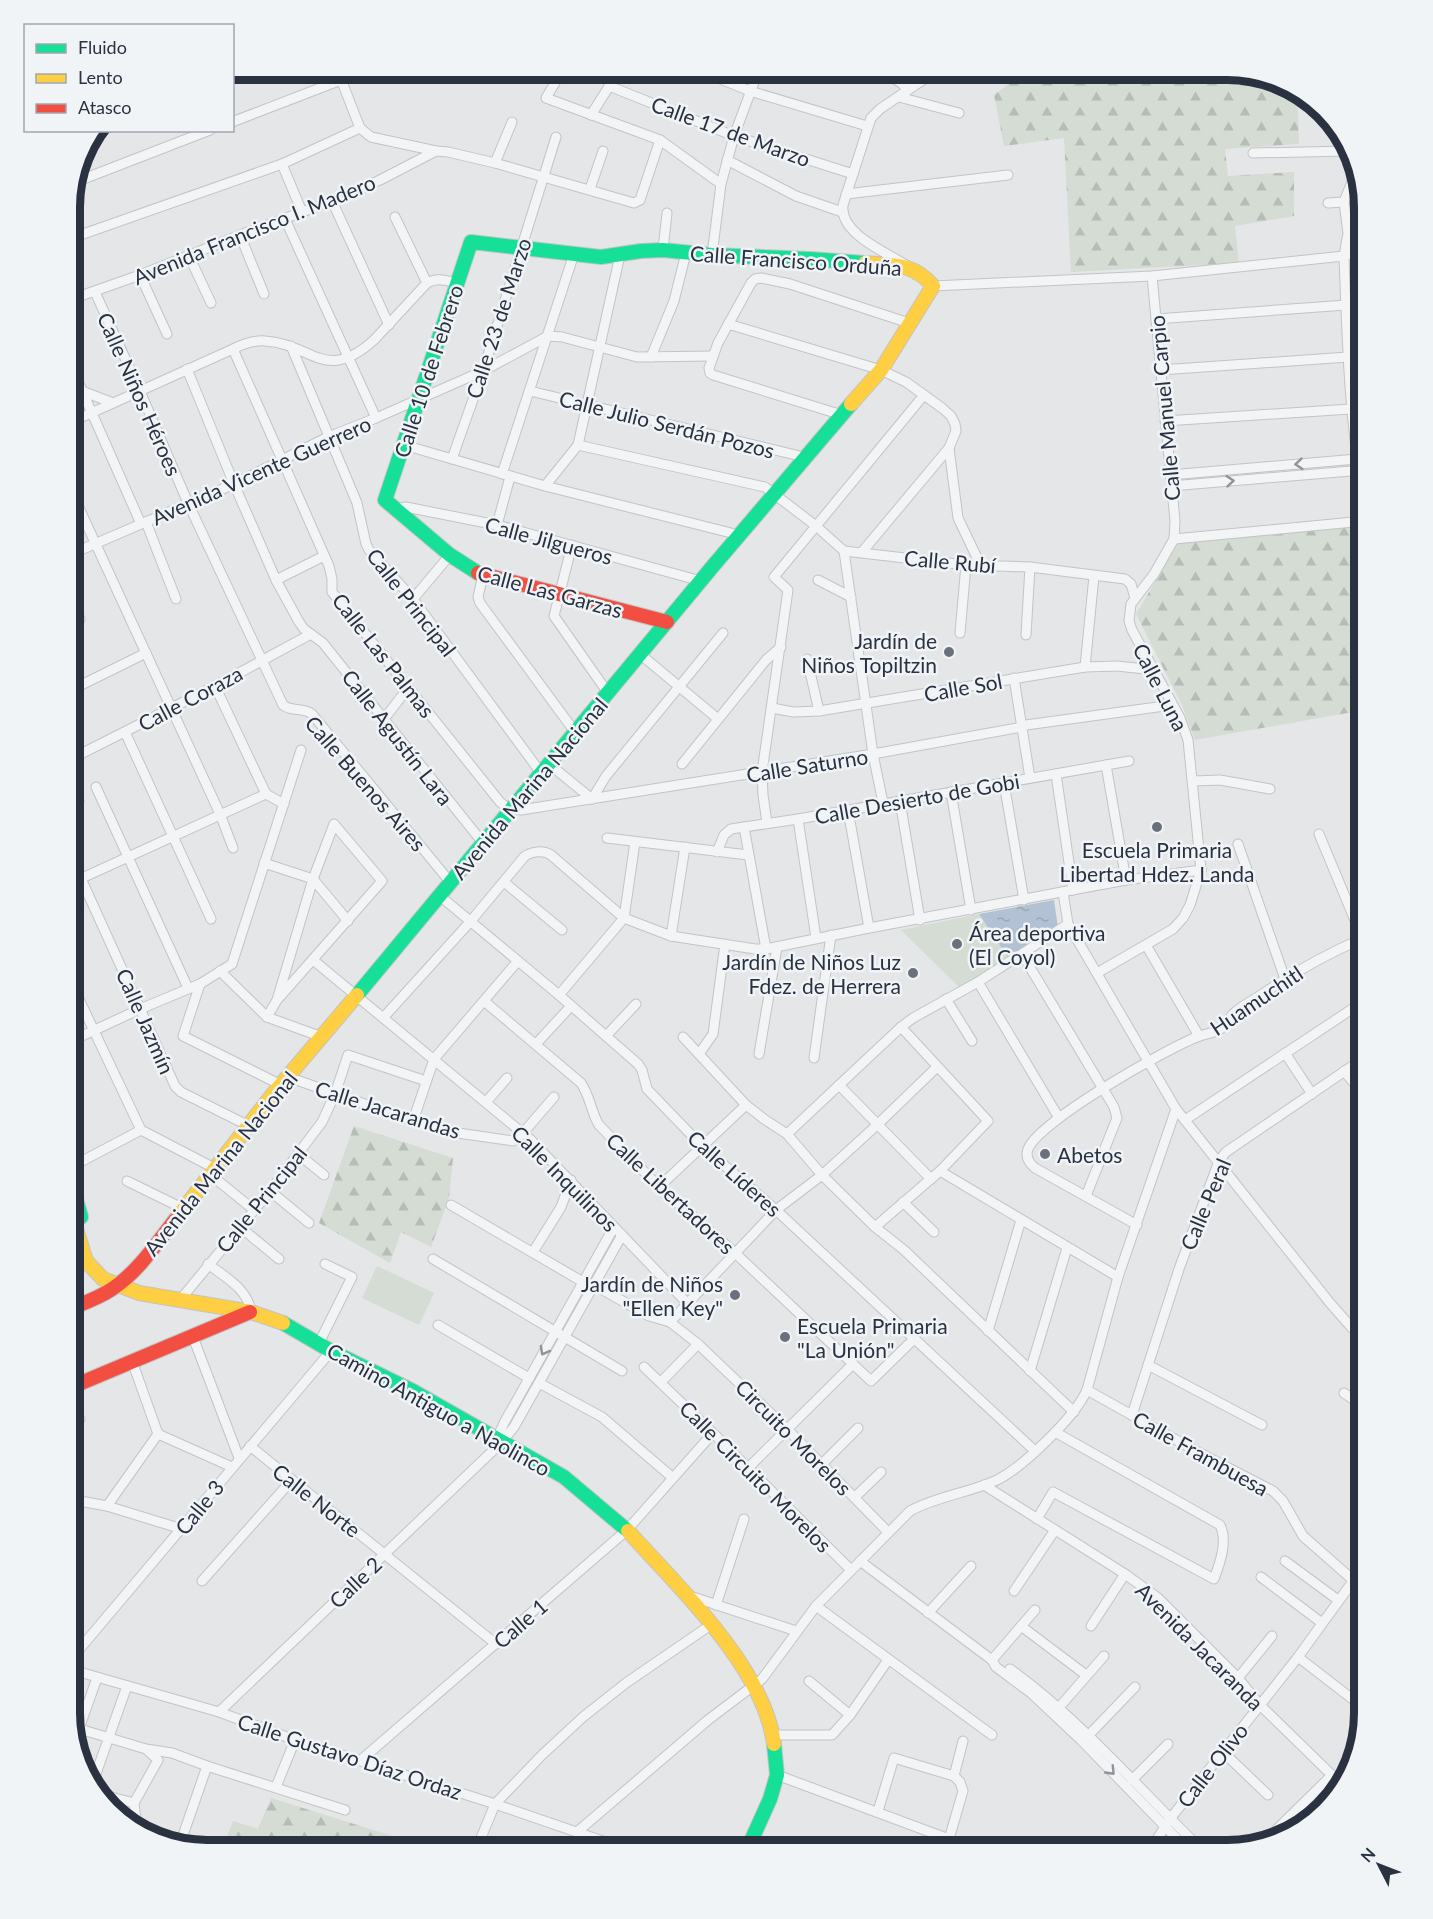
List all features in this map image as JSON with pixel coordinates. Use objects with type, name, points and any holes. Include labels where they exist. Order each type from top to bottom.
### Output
[{"type":"street","points":[[234,121],[341,80],[360,128],[371,137],[495,163],[634,203],[638,202],[660,140]]},
{"type":"street","points":[[557,80],[546,98],[660,140],[721,183]]},
{"type":"street","points":[[591,115],[613,80]]},
{"type":"street","points":[[723,80],[750,91],[867,126]]},
{"type":"street","points":[[712,255],[721,183],[734,136],[754,80]]},
{"type":"street","points":[[895,80],[905,86],[903,94]]},
{"type":"street","points":[[909,267],[853,231],[844,220],[842,212],[867,126],[874,113],[923,80]]},
{"type":"street","name":"Calle 17 de Marzo","points":[[609,86],[734,136],[853,174]]},
{"type":"street","points":[[903,94],[959,113]]},
{"type":"street","points":[[495,163],[512,122]]},
{"type":"street","points":[[80,235],[282,164],[360,128]]},
{"type":"street","points":[[83,179],[205,132]]},
{"type":"street","name":"Calle 23 de Marzo","points":[[452,459],[483,370],[556,137]]},
{"type":"street","points":[[590,189],[603,151]]},
{"type":"street","points":[[1253,153],[1340,151]]},
{"type":"street","name":"Avenida Francisco I. Madero","points":[[80,296],[332,201],[436,152]]},
{"type":"street","points":[[727,160],[796,196],[842,212]]},
{"type":"street","points":[[282,164],[302,212]]},
{"type":"street","points":[[846,194],[1008,175]]},
{"type":"street","points":[[1351,184],[1344,202],[1348,234],[1344,256],[1348,357],[1354,429]]},
{"type":"street","points":[[332,201],[389,325]]},
{"type":"street","points":[[1328,203],[1344,202]]},
{"type":"street","points":[[663,250],[668,213]]},
{"type":"street","points":[[395,217],[427,283]]},
{"type":"street","points":[[285,219],[376,418]]},
{"type":"street","points":[[240,235],[264,294]]},
{"type":"street","name":"Calle Francisco Orduña","points":[[471,242],[602,257],[663,250],[909,267],[924,276],[933,286]]},
{"type":"street","name":"Calle 10 de Febrero","points":[[390,505],[404,445],[471,242]]},
{"type":"street","points":[[1346,244],[1354,243]]},
{"type":"street","points":[[651,357],[674,301],[686,253]]},
{"type":"street","points":[[933,286],[1152,276],[1344,256],[1354,253]]},
{"type":"street","points":[[497,525],[506,475],[574,254]]},
{"type":"street","points":[[545,486],[578,445],[598,346],[620,255]]},
{"type":"street","points":[[189,256],[211,303]]},
{"type":"street","points":[[140,275],[167,333]]},
{"type":"street","name":"Calle Manuel Carpio","points":[[1152,276],[1175,521],[1174,539]]},
{"type":"street","points":[[80,418],[187,369],[253,342],[265,341],[291,346],[318,359],[328,361],[347,357],[365,349],[427,283],[438,279],[457,283]]},
{"type":"street","points":[[842,415],[713,375],[710,372],[713,356],[752,283],[756,279],[790,284],[909,323]]},
{"type":"street","name":"Avenida Marina Nacional","points":[[118,1286],[214,1172],[284,1081],[483,843],[515,810],[545,768],[774,492],[881,370],[933,286]]},
{"type":"street","name":"Calle Niños Héroes","points":[[95,292],[188,503],[262,660]]},
{"type":"street","points":[[1155,319],[1354,305]]},
{"type":"street","points":[[729,324],[881,370],[906,382],[942,408],[955,424],[956,431],[949,448],[862,552]]},
{"type":"street","points":[[548,336],[562,337],[637,357],[713,356]]},
{"type":"street","name":"Avenida Vicente Guerrero","points":[[80,551],[234,484],[328,437],[418,400],[548,336]]},
{"type":"street","name":"Calle Principal","points":[[291,346],[357,504],[369,549],[413,599],[545,768],[592,799]]},
{"type":"street","name":"Calle Las Palmas","points":[[233,349],[331,572],[332,592],[493,793],[515,810]]},
{"type":"street","points":[[1160,370],[1348,357]]},
{"type":"street","name":"Calle Agustín Lara","points":[[187,369],[276,580],[299,622],[323,643],[483,843]]},
{"type":"street","points":[[81,390],[113,403]]},
{"type":"street","points":[[81,390],[144,523],[176,599]]},
{"type":"street","name":"Calle Julio Serdán Pozos","points":[[530,391],[804,457]]},
{"type":"street","points":[[767,823],[762,772],[788,590],[774,577],[924,395]]},
{"type":"street","points":[[1165,422],[1352,409]]},
{"type":"street","points":[[404,445],[545,486],[739,535]]},
{"type":"street","points":[[578,445],[765,487],[844,551],[873,754],[884,803]]},
{"type":"street","points":[[949,448],[958,518],[981,566]]},
{"type":"street","points":[[1170,475],[1354,459]]},
{"type":"street","points":[[1171,486],[1354,471]]},
{"type":"street","name":"Calle Jilgueros","points":[[390,505],[497,525],[701,581]]},
{"type":"street","name":"Calle Las Garzas","points":[[390,505],[468,569],[483,575],[667,622]]},
{"type":"street","points":[[80,511],[220,814],[233,848]]},
{"type":"street","points":[[1174,539],[1354,522]]},
{"type":"street","name":"Calle Luna","points":[[1146,945],[1173,929],[1183,918],[1190,905],[1201,870],[1188,740],[1180,718],[1129,621],[1129,611],[1135,598],[1154,574],[1174,539]]},
{"type":"street","points":[[572,545],[554,616],[608,693]]},
{"type":"street","name":"Calle Rubí","points":[[844,551],[966,565],[1030,567],[1128,581],[1135,598]]},
{"type":"street","points":[[413,599],[450,555]]},
{"type":"street","points":[[276,580],[324,556]]},
{"type":"street","points":[[960,633],[966,565]]},
{"type":"street","points":[[1026,635],[1030,567]]},
{"type":"street","points":[[483,575],[478,597],[489,617],[575,732]]},
{"type":"street","points":[[1085,667],[1094,576]]},
{"type":"street","points":[[818,580],[851,597]]},
{"type":"street","points":[[592,799],[606,776],[723,633]]},
{"type":"street","name":"Calle Coraza","points":[[80,754],[311,634]]},
{"type":"street","points":[[681,764],[766,660],[781,647]]},
{"type":"street","points":[[80,686],[146,653]]},
{"type":"street","points":[[640,654],[718,719]]},
{"type":"street","points":[[807,659],[819,711]]},
{"type":"street","name":"Calle Buenos Aires","points":[[262,660],[283,705],[286,708],[304,710],[312,714],[451,883]]},
{"type":"street","name":"Calle Sol","points":[[772,708],[793,712],[819,711],[1085,667],[1117,666],[1154,670]]},
{"type":"street","points":[[1014,678],[1024,726],[1030,778]]},
{"type":"street","points":[[215,686],[266,794],[284,804]]},
{"type":"street","points":[[384,719],[408,688]]},
{"type":"street","name":"Calle Saturno","points":[[515,810],[873,754],[1024,726],[1173,705]]},
{"type":"street","points":[[125,732],[211,919]]},
{"type":"street","points":[[80,1036],[200,984],[232,964],[301,750]]},
{"type":"street","name":"Calle Desierto de Gobi","points":[[717,852],[724,835],[731,830],[744,827],[1129,761]]},
{"type":"street","points":[[1106,765],[1126,880]]},
{"type":"street","points":[[1056,774],[1073,890]]},
{"type":"street","points":[[1193,781],[1220,780],[1270,789]]},
{"type":"street","points":[[1004,783],[1024,900]]},
{"type":"street","points":[[96,787],[188,988]]},
{"type":"street","points":[[951,792],[971,910]]},
{"type":"street","points":[[81,879],[266,794]]},
{"type":"street","points":[[900,801],[920,920]]},
{"type":"street","points":[[848,810],[869,928]]},
{"type":"street","points":[[798,819],[816,938]]},
{"type":"street","points":[[267,1017],[277,1000],[382,881],[333,824],[277,1000]]},
{"type":"street","points":[[744,827],[766,949]]},
{"type":"street","points":[[1320,834],[1354,918]]},
{"type":"street","points":[[607,838],[748,855]]},
{"type":"street","points":[[559,995],[624,918],[635,842]]},
{"type":"street","points":[[1238,844],[1285,979]]},
{"type":"street","points":[[671,936],[685,847]]},
{"type":"street","points":[[383,1018],[470,922],[527,854],[548,852],[624,918],[671,936],[755,949],[777,947],[1126,880],[1201,870]]},
{"type":"street","points":[[264,863],[314,879],[348,921]]},
{"type":"street","name":"Calle Jazmín","points":[[81,879],[175,1086],[181,1092],[249,1126]]},
{"type":"street","points":[[504,882],[562,930]]},
{"type":"street","points":[[1063,892],[1068,924],[1176,1109],[1330,1303],[1354,1330]]},
{"type":"street","name":"Calle Líderes","points":[[440,896],[638,1064],[647,1089],[702,1146],[776,1210],[1035,1451]]},
{"type":"street","points":[[787,1134],[901,1027],[978,982],[1068,924]]},
{"type":"street","points":[[814,1058],[831,935]]},
{"type":"street","points":[[699,1054],[714,1034],[725,944]]},
{"type":"street","name":"Huamuchitl","points":[[1086,1196],[1029,1163],[1028,1149],[1044,1129],[1148,1061],[1199,1036],[1211,1034],[1222,1028],[1234,1014],[1311,963],[1354,944]]},
{"type":"street","points":[[1097,973],[1146,945],[1199,1036]]},
{"type":"street","points":[[759,1054],[777,947]]},
{"type":"street","points":[[1022,954],[1114,1107],[1117,1118],[1086,1196],[1137,1225]]},
{"type":"street","name":"Calle Inquilinos","points":[[314,960],[523,1133],[571,1180],[688,1304]]},
{"type":"street","points":[[413,1121],[434,1059],[517,962]]},
{"type":"street","points":[[220,971],[267,1017],[322,1037]]},
{"type":"street","points":[[978,982],[1059,1118]]},
{"type":"street","name":"Calle Jacarandas","points":[[200,984],[183,1036],[284,1081],[335,1094],[413,1121],[458,1133],[513,1141],[523,1133]]},
{"type":"street","points":[[946,999],[972,1041]]},
{"type":"street","name":"Calle Libertadores","points":[[484,1001],[581,1083],[599,1125],[659,1187],[735,1253],[871,1380],[915,1338]]},
{"type":"street","points":[[80,1002],[141,1130],[214,1172],[254,1210]]},
{"type":"street","points":[[606,1035],[636,1004]]},
{"type":"street","points":[[536,1044],[571,1006]]},
{"type":"street","points":[[1185,1120],[1354,1007]]},
{"type":"street","points":[[875,1227],[940,1171],[988,1121],[901,1027]]},
{"type":"street","points":[[683,1036],[746,1105],[787,1134],[822,1174],[875,1227],[904,1250],[1074,1412]]},
{"type":"street","points":[[1285,1053],[1312,1094]]},
{"type":"street","name":"Calle Principal","points":[[180,1300],[208,1263],[270,1191],[322,1122],[335,1094],[348,1055],[426,1081]]},
{"type":"street","name":"Calle Peral","points":[[1132,1415],[1179,1269],[1219,1161],[1226,1152],[1354,1064]]},
{"type":"street","points":[[594,1285],[649,1316],[670,1322],[776,1210],[822,1174],[937,1067]]},
{"type":"street","points":[[1344,1071],[1354,1083]]},
{"type":"street","points":[[486,1102],[507,1078]]},
{"type":"street","points":[[839,1085],[931,1179]]},
{"type":"street","points":[[523,1133],[554,1097]]},
{"type":"street","points":[[659,1187],[746,1105]]},
{"type":"street","points":[[577,1832],[708,1720],[755,1685],[767,1673],[816,1606],[910,1511],[924,1503],[984,1485],[1011,1471],[1035,1451],[1074,1412],[1082,1402],[1087,1390],[1118,1277],[1176,1109]]},
{"type":"street","points":[[80,1162],[141,1130]]},
{"type":"street","points":[[298,1154],[324,1175]]},
{"type":"street","points":[[940,1171],[1118,1277]]},
{"type":"street","points":[[533,1252],[561,1207],[571,1180]]},
{"type":"street","points":[[127,1181],[184,1209]]},
{"type":"street","points":[[270,1191],[309,1223]]},
{"type":"street","points":[[903,1202],[934,1232]]},
{"type":"street","points":[[451,1205],[583,1282]]},
{"type":"street","points":[[80,1212],[93,1257],[118,1286],[80,1305]]},
{"type":"street","points":[[988,1331],[1021,1220]]},
{"type":"street","points":[[240,1227],[279,1259]]},
{"type":"street","name":"Calle 2","points":[[497,1445],[529,1377],[614,1227]]},
{"type":"street","name":"Calle 2","points":[[219,1712],[514,1427],[622,1235]]},
{"type":"street","name":"Camino Antiguo a Naolinco","points":[[80,1242],[86,1261],[103,1279],[118,1286],[139,1293],[251,1312],[286,1324],[325,1347],[413,1390],[497,1445],[564,1478],[627,1530],[712,1624],[755,1685],[773,1735],[777,1756],[777,1775],[770,1799],[752,1840]]},
{"type":"street","points":[[1030,1371],[1067,1248]]},
{"type":"street","points":[[433,1259],[622,1371]]},
{"type":"street","points":[[80,1383],[251,1312],[245,1293],[208,1263]]},
{"type":"street","name":"Calle 3","points":[[80,1649],[250,1446],[325,1347],[352,1277],[325,1264]]},
{"type":"street","name":"Circuito Morelos","points":[[670,1322],[698,1344],[786,1428],[888,1532]]},
{"type":"street","points":[[438,1325],[529,1377]]},
{"type":"street","points":[[193,1337],[239,1458]]},
{"type":"street","points":[[661,1382],[698,1344]]},
{"type":"street","points":[[132,1361],[158,1434],[232,1467]]},
{"type":"street","points":[[749,1467],[853,1364]]},
{"type":"street","points":[[1148,1365],[1262,1425]]},
{"type":"street","name":"Calle Circuito Morelos","points":[[644,1367],[749,1467],[851,1570]]},
{"type":"street","points":[[539,1383],[602,1417],[673,1478]]},
{"type":"street","name":"Calle Frambuesa","points":[[1087,1390],[1274,1491],[1283,1501],[1303,1536],[1353,1580]]},
{"type":"street","points":[[1344,1393],[1354,1400]]},
{"type":"street","points":[[822,1464],[858,1428]]},
{"type":"street","points":[[1037,1519],[1053,1492],[1214,1579],[1221,1561],[1223,1532],[1220,1525],[1055,1432]]},
{"type":"street","name":"Calle 1","points":[[361,1760],[627,1530],[713,1433]]},
{"type":"street","points":[[107,1506],[158,1434]]},
{"type":"street","name":"Calle Norte","points":[[250,1446],[496,1644]]},
{"type":"street","points":[[855,1497],[881,1472]]},
{"type":"street","points":[[202,1581],[291,1481]]},
{"type":"street","name":"Avenida Jacaranda","points":[[984,1485],[1125,1574],[1158,1598],[1238,1678],[1259,1704],[1335,1778]]},
{"type":"street","points":[[80,1501],[107,1506],[182,1529]]},
{"type":"street","points":[[716,1605],[744,1519]]},
{"type":"street","points":[[1014,1591],[1055,1530]]},
{"type":"street","points":[[860,1561],[1056,1711],[1132,1780],[1180,1840]]},
{"type":"street","points":[[1286,1561],[1338,1600]]},
{"type":"street","points":[[928,1613],[971,1566]]},
{"type":"street","points":[[1091,1626],[1125,1574]]},
{"type":"street","points":[[1261,1577],[1322,1623]]},
{"type":"street","name":"Calle Olivo","points":[[1156,1840],[1167,1822],[1298,1656],[1353,1580]]},
{"type":"street","points":[[686,1594],[796,1631]]},
{"type":"street","points":[[816,1606],[992,1735]]},
{"type":"street","points":[[992,1660],[1035,1610]]},
{"type":"street","points":[[480,1840],[495,1804],[542,1755],[583,1717],[626,1683],[712,1624]]},
{"type":"street","points":[[1021,1626],[1086,1675]]},
{"type":"street","points":[[1238,1678],[1272,1636]]},
{"type":"street","points":[[1056,1711],[1104,1656]]},
{"type":"street","points":[[1298,1656],[1354,1698]]},
{"type":"street","points":[[773,1735],[828,1736],[835,1732],[850,1715],[888,1660]]},
{"type":"street","name":"Calle Gustavo Díaz Ordaz","points":[[80,1673],[219,1712],[296,1740],[600,1840]]},
{"type":"street","points":[[80,1719],[96,1678]]},
{"type":"street","points":[[809,1681],[850,1715]]},
{"type":"street","points":[[96,1774],[127,1686]]},
{"type":"street","points":[[1085,1738],[1136,1687]]},
{"type":"street","points":[[81,1732],[109,1737],[146,1749],[172,1753],[345,1810]]},
{"type":"street","points":[[1085,1738],[1167,1822],[1190,1840]]},
{"type":"street","points":[[276,1787],[296,1740]]},
{"type":"street","points":[[954,1776],[963,1740]]},
{"type":"street","points":[[1132,1780],[1168,1744]]},
{"type":"street","points":[[135,1817],[134,1803],[158,1760],[146,1749]]},
{"type":"street","points":[[1223,1752],[1268,1796]]},
{"type":"street","points":[[777,1775],[949,1839],[963,1791],[960,1782],[954,1776],[894,1758],[878,1811]]},
{"type":"street","points":[[183,1837],[207,1766]]},
{"type":"street","points":[[1277,1829],[1332,1775]]},
{"type":"street","points":[[112,1797],[134,1803]]},
{"type":"green space","points":[[1014,80],[1218,80],[1218,83],[1260,84],[1275,89],[1297,101],[1299,144],[1225,149],[1228,176],[1294,172],[1294,216],[1235,226],[1239,263],[1071,272],[1064,138],[1004,146],[994,95]]},
{"type":"green space","points":[[1354,525],[1354,712],[1195,740],[1182,705],[1136,614],[1178,543]]},
{"type":"green space","name":"Área deportiva (El Coyol)","points":[[979,914],[1009,959],[959,987],[901,930]]},
{"type":"green space","points":[[354,1126],[453,1158],[449,1198],[431,1247],[401,1232],[390,1263],[319,1223]]},
{"type":"green space","points":[[377,1266],[434,1293],[419,1325],[362,1298]]},
{"type":"green space","points":[[271,1798],[405,1840],[226,1840],[233,1821],[258,1829]]},
{"type":"water","points":[[1054,900],[1058,928],[1009,959],[979,914]]},
{"type":"traffic: fast","points":[[478,573],[450,555],[385,500],[471,242],[601,257],[663,250],[712,255],[865,263]]},
{"type":"traffic: fast","points":[[357,995],[713,566],[851,404]]},
{"type":"traffic: fast","points":[[283,1323],[331,1351],[413,1391],[564,1477],[628,1531]]},
{"type":"traffic: fast","points":[[752,1840],[770,1799],[777,1775],[774,1744]]},
{"type":"traffic: slow","points":[[851,404],[881,370],[933,286],[910,269],[894,265],[865,263]]},
{"type":"traffic: slow","points":[[175,1220],[273,1094],[357,995]]},
{"type":"traffic: slow","points":[[80,1242],[86,1261],[103,1279],[139,1293],[251,1312],[283,1323]]},
{"type":"traffic: slow","points":[[628,1531],[694,1603],[737,1658],[754,1686],[767,1715],[774,1744]]},
{"type":"traffic: jam","points":[[478,573],[667,622]]},
{"type":"traffic: jam","points":[[80,1304],[112,1289],[130,1274],[175,1220]]},
{"type":"traffic: jam","points":[[80,1383],[250,1312]]},
{"type":"place","name":"Jardín de Niños Topiltzin","points":[[949,652]]},
{"type":"place","name":"Escuela Primaria Libertad Hdez. Landa","points":[[1157,827]]},
{"type":"place","name":"Área deportiva (El Coyol)","points":[[957,944]]},
{"type":"place","name":"Jardín de Niños Luz Fdez. de Herrera","points":[[913,973]]},
{"type":"place","name":"Abetos","points":[[1045,1154]]},
{"type":"place","name":"Jardín de Niños \"Ellen Key\"","points":[[735,1295]]},
{"type":"place","name":"Escuela Primaria \"La Unión\"","points":[[785,1337]]}]
